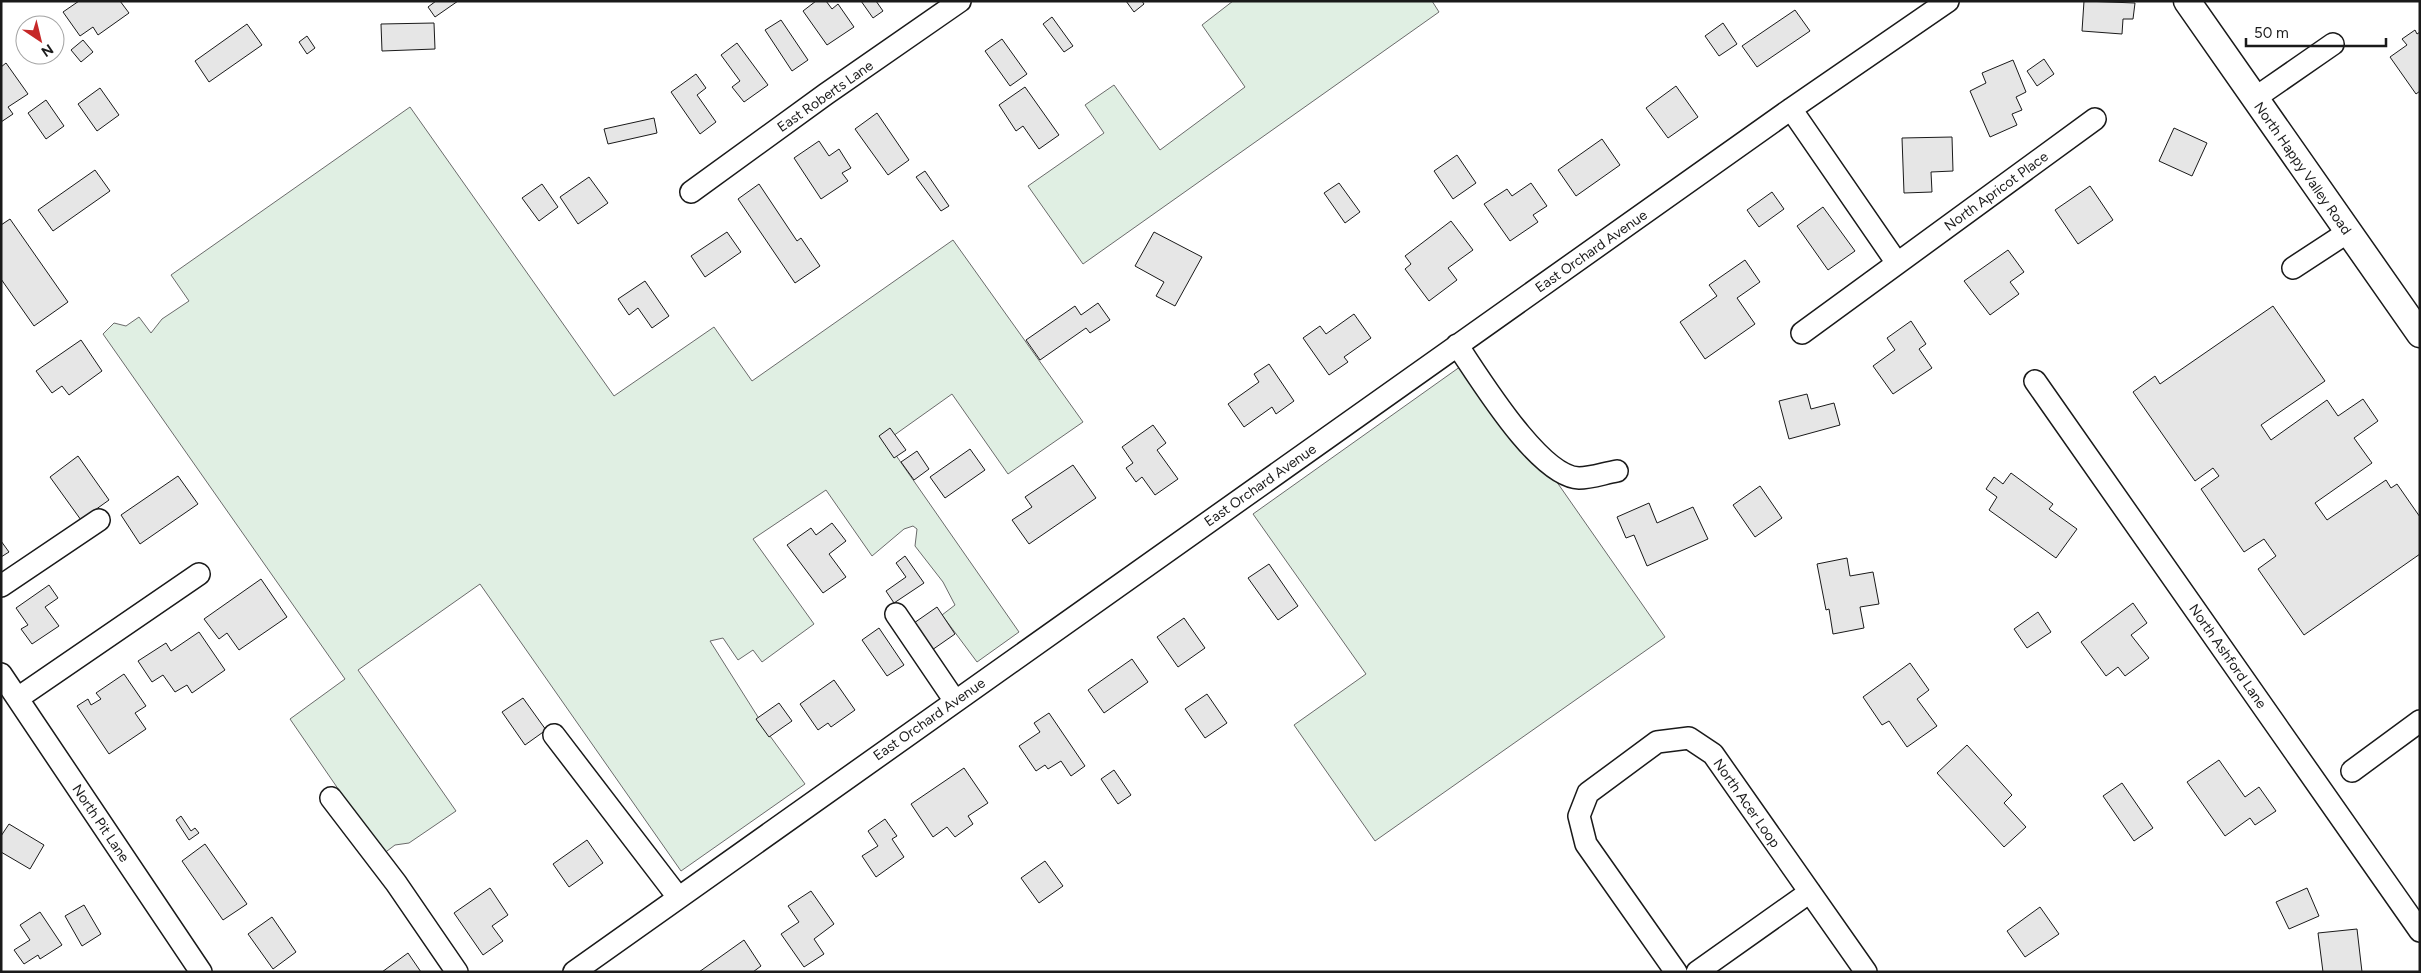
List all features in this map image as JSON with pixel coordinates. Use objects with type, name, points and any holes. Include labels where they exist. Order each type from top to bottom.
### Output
[{"type":"main road","name":"North Happy Valley Road","points":[[2187,1],[2420,334]]},
{"type":"street","name":"East Roberts Lane","points":[[691,192],[826,94],[960,1]]},
{"type":"street","name":"East Orchard Avenue","points":[[574,972],[1457,345],[1791,109],[1948,1]]},
{"type":"street","points":[[2255,98],[2333,44]]},
{"type":"street","points":[[1791,109],[1897,263]]},
{"type":"street","name":"North Apricot Place","points":[[1802,333],[2095,119]]},
{"type":"street","points":[[2293,268],[2348,232]]},
{"type":"street","points":[[1457,345],[1513,426],[1552,467],[1578,478],[1617,471]]},
{"type":"street","name":"North Ashford Lane","points":[[2035,381],[2420,931]]},
{"type":"street","points":[[1,586],[100,520]]},
{"type":"street","points":[[8,688],[199,574]]},
{"type":"street","points":[[896,614],[955,701]]},
{"type":"street","name":"North Pit Lane","points":[[8,688],[201,972]]},
{"type":"street","points":[[2352,771],[2420,721]]},
{"type":"street","points":[[554,735],[678,897]]},
{"type":"street","name":"North Acer Loop","points":[[1676,972],[1586,844],[1580,816],[1588,793],[1657,742],[1689,738],[1713,754],[1810,892],[1860,970]]},
{"type":"street","points":[[331,798],[396,883],[457,972]]},
{"type":"street","points":[[1697,972],[1810,892]]},
{"type":"green space","points":[[1233,1],[1432,1],[1439,12],[1083,264],[1028,186],[1104,133],[1085,105],[1114,85],[1160,150],[1245,87],[1202,25]]},
{"type":"green space","points":[[410,107],[614,396],[714,327],[752,381],[953,240],[1083,422],[1008,474],[952,394],[886,441],[1019,632],[977,662],[942,615],[955,605],[943,582],[915,546],[917,529],[913,526],[904,529],[872,556],[826,490],[753,539],[814,624],[762,662],[753,650],[738,660],[723,638],[710,641],[770,736],[805,784],[681,871],[480,584],[358,670],[456,811],[409,843],[395,845],[383,854],[290,719],[345,679],[103,334],[114,323],[126,326],[139,317],[151,333],[162,319],[189,301],[171,275]]},
{"type":"green space","points":[[1471,359],[1665,637],[1375,841],[1294,725],[1366,674],[1253,514]]},
{"type":"building","points":[[79,1],[120,1],[129,13],[98,35],[93,27],[80,36],[63,12]]},
{"type":"building","points":[[436,1],[458,1],[435,17],[428,7]]},
{"type":"building","points":[[816,1],[826,1],[832,9],[838,4],[854,27],[827,45],[803,11]]},
{"type":"building","points":[[861,1],[876,1],[883,11],[873,18]]},
{"type":"building","points":[[1126,1],[1142,1],[1144,4],[1134,12]]},
{"type":"building","points":[[2084,1],[2135,3],[2133,19],[2123,19],[2122,34],[2082,31]]},
{"type":"building","points":[[1795,10],[1810,31],[1757,67],[1742,46]]},
{"type":"building","points":[[1052,17],[1073,46],[1064,52],[1043,24]]},
{"type":"building","points":[[781,20],[808,60],[792,71],[765,30]]},
{"type":"building","points":[[434,23],[435,49],[382,51],[381,24]]},
{"type":"building","points":[[1723,23],[1737,44],[1719,56],[1705,36]]},
{"type":"building","points":[[247,24],[262,45],[209,82],[195,61]]},
{"type":"building","points":[[2415,30],[2417,34],[2420,32],[2420,91],[2416,94],[2390,57],[2407,45],[2402,39]]},
{"type":"building","points":[[307,36],[315,48],[307,54],[299,42]]},
{"type":"building","points":[[1002,39],[1027,74],[1010,86],[985,51]]},
{"type":"building","points":[[83,40],[93,52],[81,62],[71,50]]},
{"type":"building","points":[[737,43],[768,85],[744,102],[732,87],[740,81],[721,55]]},
{"type":"building","points":[[2044,59],[2054,74],[2037,86],[2027,71]]},
{"type":"building","points":[[2013,60],[2026,92],[2016,97],[2022,110],[2012,114],[2017,125],[1990,137],[1970,91],[1986,83],[1982,73]]},
{"type":"building","points":[[6,63],[28,94],[8,107],[13,114],[1,122],[1,67]]},
{"type":"building","points":[[696,74],[706,88],[697,95],[716,122],[700,134],[671,92]]},
{"type":"building","points":[[1676,86],[1698,117],[1668,138],[1646,108]]},
{"type":"building","points":[[1025,87],[1059,135],[1039,149],[1023,126],[1016,131],[999,105]]},
{"type":"building","points":[[100,88],[119,115],[97,131],[78,104]]},
{"type":"building","points":[[46,100],[64,126],[46,139],[28,113]]},
{"type":"building","points":[[877,113],[909,160],[888,175],[855,129]]},
{"type":"building","points":[[654,118],[657,133],[608,144],[604,129]]},
{"type":"building","points":[[2174,128],[2207,143],[2192,176],[2159,161]]},
{"type":"building","points":[[1952,137],[1953,171],[1931,172],[1932,192],[1904,193],[1902,138]]},
{"type":"building","points":[[1602,139],[1620,165],[1576,196],[1558,170]]},
{"type":"building","points":[[819,141],[829,156],[839,149],[851,168],[842,173],[848,181],[821,199],[794,158]]},
{"type":"building","points":[[1457,155],[1476,183],[1453,199],[1434,171]]},
{"type":"building","points":[[95,170],[110,191],[53,231],[38,210]]},
{"type":"building","points":[[925,171],[949,206],[941,211],[916,177]]},
{"type":"building","points":[[589,177],[608,203],[578,224],[560,197]]},
{"type":"building","points":[[1339,183],[1360,212],[1345,223],[1324,193]]},
{"type":"building","points":[[1531,183],[1547,206],[1533,215],[1538,222],[1510,241],[1484,204],[1507,189],[1512,196]]},
{"type":"building","points":[[542,184],[558,207],[539,221],[522,198]]},
{"type":"building","points":[[759,184],[797,241],[801,238],[820,266],[795,283],[738,199]]},
{"type":"building","points":[[2090,186],[2113,220],[2078,244],[2055,210]]},
{"type":"building","points":[[1772,192],[1784,209],[1759,227],[1747,210]]},
{"type":"building","points":[[1823,207],[1855,251],[1828,270],[1797,226]]},
{"type":"building","points":[[10,219],[68,302],[34,326],[1,279],[1,225]]},
{"type":"building","points":[[1451,221],[1473,250],[1448,268],[1457,280],[1429,301],[1405,269],[1411,264],[1405,256]]},
{"type":"building","points":[[727,232],[741,252],[705,277],[691,256]]},
{"type":"building","points":[[1154,232],[1202,257],[1175,306],[1156,296],[1164,282],[1135,266]]},
{"type":"building","points":[[2008,250],[2024,272],[2010,282],[2019,294],[1990,315],[1964,281]]},
{"type":"building","points":[[1745,260],[1760,282],[1737,298],[1755,324],[1705,359],[1680,322],[1717,296],[1709,285]]},
{"type":"building","points":[[645,281],[669,316],[652,328],[638,308],[629,315],[618,299]]},
{"type":"building","points":[[1098,303],[1110,320],[1090,333],[1086,328],[1040,360],[1026,340],[1075,306],[1081,315]]},
{"type":"building","points":[[2273,306],[2325,381],[2261,425],[2271,440],[2327,400],[2338,416],[2363,399],[2378,421],[2354,438],[2372,463],[2315,503],[2327,520],[2386,480],[2391,488],[2397,484],[2420,517],[2420,554],[2304,635],[2258,569],[2276,556],[2264,539],[2244,552],[2201,489],[2219,476],[2213,468],[2195,481],[2133,392],[2155,376],[2160,384]]},
{"type":"building","points":[[1354,314],[1371,338],[1344,357],[1348,362],[1329,375],[1303,338],[1320,326],[1326,334]]},
{"type":"building","points":[[1911,321],[1926,344],[1919,349],[1932,368],[1893,394],[1873,366],[1895,350],[1887,338]]},
{"type":"building","points":[[81,340],[102,371],[69,395],[62,386],[52,393],[36,371]]},
{"type":"building","points":[[1269,364],[1294,401],[1276,414],[1272,407],[1244,427],[1228,404],[1259,382],[1254,374]]},
{"type":"building","points":[[1807,394],[1811,409],[1834,403],[1840,425],[1789,439],[1779,401]]},
{"type":"building","points":[[1153,425],[1166,443],[1157,450],[1178,479],[1155,495],[1142,477],[1136,482],[1126,468],[1133,463],[1122,447]]},
{"type":"building","points":[[890,428],[906,450],[894,458],[879,436]]},
{"type":"building","points":[[970,449],[985,470],[945,498],[930,477]]},
{"type":"building","points":[[917,451],[929,469],[914,480],[901,462]]},
{"type":"building","points":[[78,456],[109,500],[81,520],[50,477]]},
{"type":"building","points":[[1073,465],[1096,498],[1029,544],[1012,520],[1032,507],[1025,497]]},
{"type":"building","points":[[2011,473],[2053,504],[2049,509],[2077,529],[2056,558],[1989,510],[1997,497],[1986,489],[1994,477],[2003,484]]},
{"type":"building","points":[[178,476],[198,504],[140,544],[121,515]]},
{"type":"building","points":[[1760,486],[1782,518],[1755,537],[1733,505]]},
{"type":"building","points":[[1649,503],[1657,523],[1693,507],[1708,539],[1647,566],[1634,535],[1626,538],[1617,517]]},
{"type":"building","points":[[832,523],[846,541],[829,554],[846,577],[823,593],[787,545],[811,528],[816,535]]},
{"type":"building","points":[[1,541],[9,552],[1,557]]},
{"type":"building","points":[[905,556],[924,583],[894,603],[886,591],[906,577],[896,563]]},
{"type":"building","points":[[1847,558],[1850,576],[1873,572],[1879,604],[1860,607],[1864,628],[1833,634],[1829,609],[1826,610],[1817,564]]},
{"type":"building","points":[[1269,564],[1298,606],[1278,620],[1248,578]]},
{"type":"building","points":[[261,579],[287,617],[239,650],[227,633],[219,639],[204,619]]},
{"type":"building","points":[[49,585],[58,598],[45,607],[59,626],[32,644],[21,629],[28,625],[16,608]]},
{"type":"building","points":[[2133,603],[2147,623],[2131,635],[2149,658],[2125,676],[2118,667],[2106,676],[2081,642]]},
{"type":"building","points":[[937,607],[955,634],[932,650],[914,623]]},
{"type":"building","points":[[2038,612],[2051,632],[2027,648],[2014,629]]},
{"type":"building","points":[[1184,618],[1205,648],[1178,667],[1157,637]]},
{"type":"building","points":[[879,628],[904,665],[887,676],[862,640]]},
{"type":"building","points":[[199,632],[225,670],[192,693],[187,685],[175,692],[163,675],[152,682],[138,661],[166,643],[171,651]]},
{"type":"building","points":[[1132,659],[1148,682],[1104,713],[1088,690]]},
{"type":"building","points":[[1910,663],[1929,690],[1917,699],[1937,726],[1907,747],[1889,721],[1882,725],[1863,697]]},
{"type":"building","points":[[124,674],[146,706],[135,713],[146,729],[109,754],[77,706],[88,699],[91,705],[101,699],[96,693]]},
{"type":"building","points":[[834,680],[855,710],[831,727],[828,723],[818,730],[800,704]]},
{"type":"building","points":[[1207,694],[1227,723],[1205,738],[1185,709]]},
{"type":"building","points":[[523,698],[546,730],[525,745],[502,712]]},
{"type":"building","points":[[779,703],[792,721],[769,737],[756,719]]},
{"type":"building","points":[[1049,713],[1085,766],[1071,776],[1061,761],[1048,769],[1045,765],[1036,771],[1019,746],[1040,732],[1034,723]]},
{"type":"building","points":[[1967,745],[2012,795],[2004,803],[2026,827],[2004,847],[1937,773]]},
{"type":"building","points":[[2219,760],[2245,797],[2259,787],[2276,811],[2255,825],[2250,818],[2225,836],[2187,782]]},
{"type":"building","points":[[964,768],[988,803],[968,816],[973,824],[955,837],[947,827],[933,837],[911,804]]},
{"type":"building","points":[[1114,770],[1131,795],[1118,804],[1101,779]]},
{"type":"building","points":[[2122,783],[2153,828],[2134,841],[2103,796]]},
{"type":"building","points":[[181,816],[191,831],[195,828],[199,833],[189,840],[176,820]]},
{"type":"building","points":[[885,819],[897,836],[892,839],[904,857],[876,877],[862,856],[878,846],[868,831]]},
{"type":"building","points":[[9,824],[44,845],[30,869],[1,852],[1,836]]},
{"type":"building","points":[[587,840],[603,863],[569,887],[553,864]]},
{"type":"building","points":[[205,844],[247,904],[223,920],[182,861]]},
{"type":"building","points":[[1045,861],[1063,886],[1039,903],[1021,878]]},
{"type":"building","points":[[490,888],[508,915],[492,926],[503,941],[483,955],[454,913]]},
{"type":"building","points":[[2307,888],[2319,916],[2289,929],[2276,902]]},
{"type":"building","points":[[811,891],[834,924],[814,939],[824,954],[804,967],[781,934],[799,922],[788,906]]},
{"type":"building","points":[[84,905],[101,934],[82,946],[65,916]]},
{"type":"building","points":[[2040,907],[2059,934],[2025,957],[2007,931]]},
{"type":"building","points":[[40,912],[62,945],[40,959],[38,955],[24,964],[14,950],[30,940],[20,925]]},
{"type":"building","points":[[272,917],[296,952],[273,969],[248,934]]},
{"type":"building","points":[[2357,929],[2362,972],[2323,972],[2318,933]]},
{"type":"building","points":[[744,940],[761,966],[753,972],[699,972]]},
{"type":"building","points":[[408,953],[421,972],[382,972]]}]
